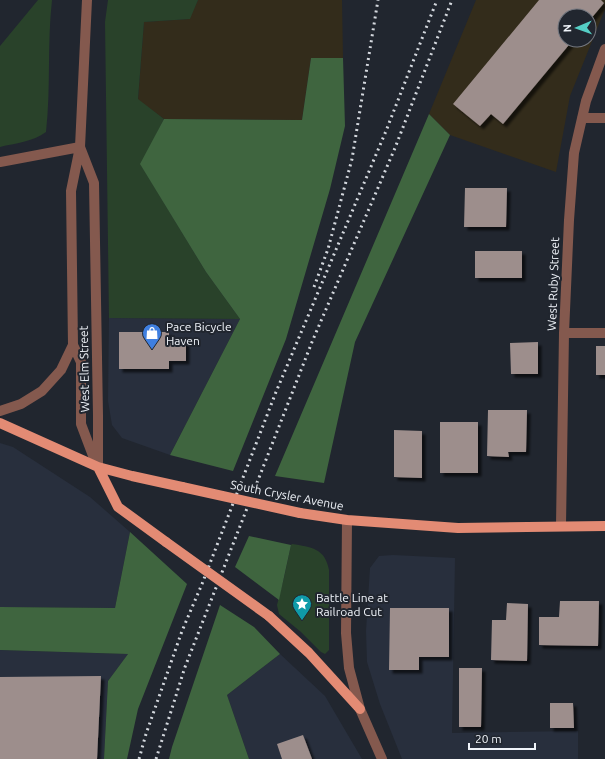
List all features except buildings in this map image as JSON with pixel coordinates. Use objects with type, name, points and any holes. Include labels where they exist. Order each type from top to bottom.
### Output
[{"type":"main road","name":"South Crysler Avenue","points":[[0,423],[98,467],[132,476],[300,513],[347,520],[458,528],[605,526]]},
{"type":"main road","points":[[98,467],[118,507],[269,616],[309,653],[360,709]]},
{"type":"street","name":"West Elm Street","points":[[87,0],[80,147],[71,191],[73,345],[81,362],[81,424],[98,467]]},
{"type":"street","name":"West Ruby Street","points":[[561,526],[564,333],[569,220],[574,153],[586,101],[605,49]]},
{"type":"street","points":[[582,118],[605,118]]},
{"type":"street","name":"West Elm Street","points":[[80,147],[94,183],[98,467]]},
{"type":"street","points":[[0,162],[80,147]]},
{"type":"street","points":[[564,333],[605,333]]},
{"type":"street","name":"West Elm Street","points":[[0,411],[21,404],[42,391],[61,370],[73,345]]},
{"type":"street","points":[[347,520],[346,633],[349,668],[360,709],[382,759]]},
{"type":"shaded area","points":[[198,0],[342,0],[343,58],[311,58],[302,120],[164,119],[138,100],[144,22],[189,19]]},
{"type":"shaded area","points":[[476,0],[605,0],[605,9],[597,29],[597,8],[557,8],[557,48],[589,48],[570,96],[556,172],[450,135],[429,114]]},
{"type":"shaded area","points":[[109,318],[240,319],[170,455],[122,438],[112,425],[108,401]]},
{"type":"shaded area","points":[[0,443],[13,447],[90,497],[130,532],[115,608],[0,607]]},
{"type":"shaded area","points":[[393,555],[455,558],[452,733],[578,731],[578,759],[402,759],[380,704],[367,662],[366,631],[370,568],[379,556]]},
{"type":"shaded area","points":[[0,650],[128,654],[108,681],[104,759],[0,759]]},
{"type":"shaded area","points":[[280,654],[325,696],[362,759],[249,759],[227,695]]},
{"type":"green space","points":[[38,0],[52,0],[46,132],[30,140],[0,147],[0,46]]},
{"type":"green space","points":[[108,0],[198,0],[190,19],[144,22],[138,99],[164,119],[141,165],[206,272],[240,319],[109,318],[105,22]]},
{"type":"green space","points":[[311,58],[343,58],[345,126],[330,189],[286,339],[233,471],[170,455],[240,319],[206,272],[140,164],[164,119],[302,120]]},
{"type":"green space","points":[[429,114],[450,135],[355,342],[324,483],[275,476]]},
{"type":"green space","points":[[130,532],[187,584],[138,709],[127,759],[104,759],[108,681],[128,654],[0,650],[0,607],[115,608]]},
{"type":"green space","points":[[249,536],[291,545],[279,600],[235,567]]},
{"type":"green space","points":[[292,544],[305,546],[316,550],[321,553],[327,563],[329,570],[329,650],[325,654],[279,614],[277,605]]},
{"type":"green space","points":[[220,605],[254,627],[280,654],[227,695],[249,759],[169,759],[172,747]]},
{"type":"railway","points":[[314,287],[328,249],[352,159],[378,0]]},
{"type":"railway","points":[[139,759],[146,734],[182,631],[202,584],[276,392],[386,131],[437,0]]},
{"type":"railway","points":[[156,759],[185,667],[312,342],[395,148],[452,0]]},
{"type":"place","name":"Pace Bicycle Haven","points":[[152,350]]},
{"type":"place","name":"Battle Line at Railroad Cut","points":[[302,621]]}]
